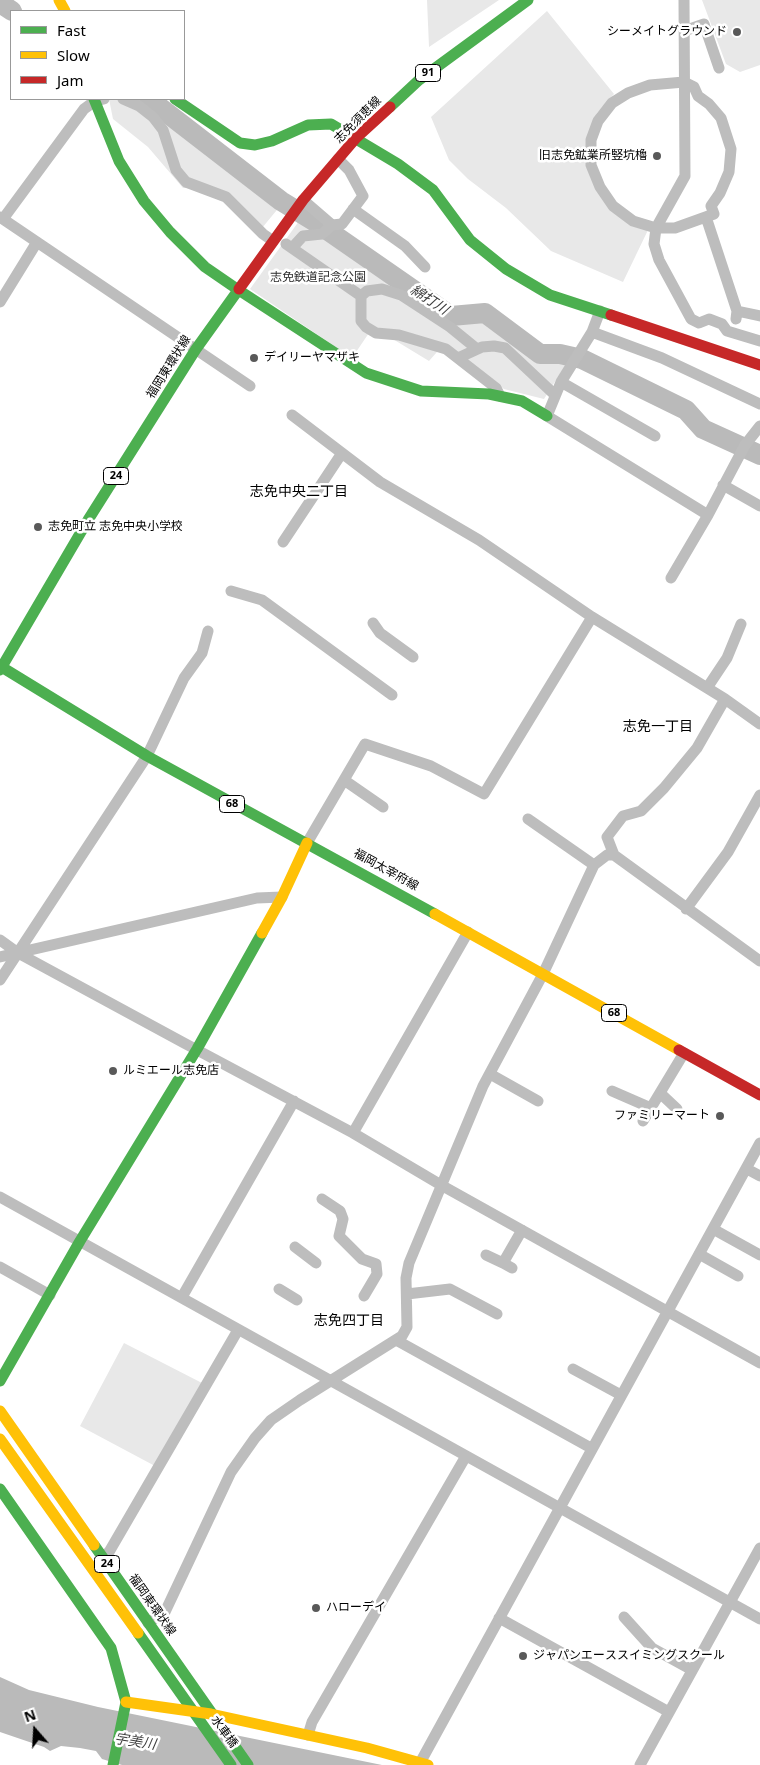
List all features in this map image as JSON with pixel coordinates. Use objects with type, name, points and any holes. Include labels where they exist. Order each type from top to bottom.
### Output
[{"type":"main road","name":"志免須恵線","points":[[238,289],[303,200],[356,138],[419,80],[528,0]]},
{"type":"main road","points":[[97,100],[119,161],[144,201],[170,232],[205,267],[366,373],[421,391],[500,396],[528,403],[547,416]]},
{"type":"main road","points":[[176,100],[240,143],[256,144],[272,141],[317,124],[332,124],[398,164],[433,190],[470,240],[506,270],[550,294],[760,365]]},
{"type":"main road","name":"福岡東環状線","points":[[0,668],[88,520],[196,349],[238,289]]},
{"type":"main road","name":"福岡太宰府線","points":[[0,668],[147,756],[760,1095]]},
{"type":"main road","points":[[0,1381],[80,1241],[197,1049],[282,897],[307,843]]},
{"type":"main road","name":"福岡東環状線","points":[[0,1411],[212,1715]]},
{"type":"main road","name":"24","points":[[0,1439],[193,1713]]},
{"type":"main road","points":[[0,1489],[111,1648],[126,1706],[113,1765]]},
{"type":"main road","points":[[126,1706],[212,1715],[367,1748],[424,1764]]},
{"type":"main road","name":"水車橋","points":[[193,1713],[231,1765]]},
{"type":"main road","name":"水車橋","points":[[212,1715],[248,1765]]},
{"type":"street","points":[[684,0],[685,176],[656,228],[654,244],[659,260],[691,319],[699,323],[709,319],[722,324],[727,331],[760,342]]},
{"type":"street","points":[[684,31],[704,24],[719,68]]},
{"type":"street","points":[[684,82],[694,87],[698,96],[709,104],[721,118],[731,149],[729,172],[720,193],[711,206],[714,214],[675,228],[656,228],[633,221],[614,206],[600,187],[591,165],[591,140],[598,121],[612,103],[628,93],[650,85],[684,82]]},
{"type":"street","points":[[96,100],[84,109],[2,218],[250,386]]},
{"type":"street","points":[[125,100],[139,106],[153,117],[163,130],[176,170],[186,182],[226,197],[263,234],[273,241]]},
{"type":"street","points":[[338,159],[349,170],[362,196],[342,224],[332,225],[322,234],[303,236],[289,246],[361,296]]},
{"type":"street","points":[[303,200],[332,225]]},
{"type":"street","points":[[353,209],[405,246],[425,267]]},
{"type":"street","points":[[706,217],[736,315],[760,316]]},
{"type":"street","points":[[0,302],[37,242]]},
{"type":"street","points":[[361,296],[367,291],[382,289],[402,295],[450,327],[478,349]]},
{"type":"street","points":[[361,296],[361,321],[366,327],[376,333],[399,335],[419,343],[437,345],[458,358],[496,388],[500,396]]},
{"type":"street","points":[[600,311],[592,332],[561,382],[547,416],[708,515]]},
{"type":"street","points":[[592,332],[662,358],[760,404]]},
{"type":"street","points":[[458,358],[478,349],[494,346],[505,348],[555,396]]},
{"type":"street","points":[[561,382],[655,436]]},
{"type":"street","points":[[292,415],[380,482],[479,540],[592,617],[725,699],[760,724]]},
{"type":"street","points":[[671,578],[708,515],[745,445],[760,426]]},
{"type":"street","points":[[283,542],[342,453]]},
{"type":"street","points":[[724,485],[760,506]]},
{"type":"street","points":[[231,592],[262,600],[392,695]]},
{"type":"street","points":[[307,843],[365,744],[431,766],[484,794],[592,617]]},
{"type":"street","points":[[372,623],[380,633],[413,658]]},
{"type":"street","points":[[707,688],[726,658],[741,624]]},
{"type":"street","points":[[0,980],[147,756],[184,678],[202,653],[208,632]]},
{"type":"street","points":[[725,699],[697,748],[664,788],[641,811],[623,816],[607,837],[614,855],[760,961]]},
{"type":"street","points":[[344,780],[384,807]]},
{"type":"street","points":[[686,908],[728,852],[760,795]]},
{"type":"street","points":[[528,819],[594,865]]},
{"type":"street","points":[[148,1623],[165,1612],[238,1460],[271,1420],[329,1381],[402,1336],[407,1327],[406,1278],[409,1263],[441,1185],[490,1074],[543,974],[594,865],[607,855],[614,855]]},
{"type":"street","points":[[0,957],[257,898],[282,897]]},
{"type":"street","points":[[354,1133],[468,932]]},
{"type":"street","points":[[0,940],[18,952],[354,1133],[441,1185],[667,1312],[758,1358]]},
{"type":"street","points":[[642,1121],[684,1053]]},
{"type":"street","points":[[490,1074],[538,1101]]},
{"type":"street","points":[[612,1091],[650,1108]]},
{"type":"street","points":[[660,1093],[677,1109]]},
{"type":"street","points":[[182,1297],[294,1101]]},
{"type":"street","points":[[424,1764],[559,1507],[760,1143]]},
{"type":"street","points":[[747,1169],[760,1176]]},
{"type":"street","points":[[0,1197],[760,1619]]},
{"type":"street","points":[[322,1198],[340,1211],[343,1219],[339,1236],[362,1258],[376,1264],[377,1274],[364,1296]]},
{"type":"street","points":[[713,1229],[760,1255]]},
{"type":"street","points":[[486,1255],[507,1265],[522,1230]]},
{"type":"street","points":[[295,1247],[316,1263]]},
{"type":"street","points":[[699,1254],[738,1276]]},
{"type":"street","points":[[0,1267],[50,1295]]},
{"type":"street","points":[[407,1294],[450,1289],[497,1314]]},
{"type":"street","points":[[279,1290],[296,1300]]},
{"type":"street","points":[[102,1558],[109,1552],[238,1330]]},
{"type":"street","points":[[396,1340],[592,1448]]},
{"type":"street","points":[[573,1369],[621,1395]]},
{"type":"street","points":[[308,1735],[312,1722],[466,1456]]},
{"type":"street","points":[[640,1765],[760,1548]]},
{"type":"street","points":[[624,1617],[652,1648],[692,1670]]},
{"type":"street","points":[[499,1618],[669,1712]]},
{"type":"green space","points":[[427,0],[499,0],[429,47]]},
{"type":"green space","name":"シーメイトグラウンド","points":[[702,0],[760,0],[760,65],[740,72],[726,64]]},
{"type":"green space","points":[[547,11],[614,94],[597,113],[589,135],[598,190],[648,230],[623,282],[551,251],[506,208],[468,179],[449,160],[431,117]]},
{"type":"green space","points":[[109,100],[151,100],[286,199],[262,228],[209,188],[183,188],[148,147],[113,119]]},
{"type":"green space","name":"志免鉄道記念公園","points":[[307,210],[452,320],[486,315],[546,358],[570,358],[544,399],[504,389],[444,344],[429,361],[373,327],[352,358],[250,289]]},
{"type":"green space","points":[[124,1343],[202,1383],[155,1466],[80,1426]]},
{"type":"water","name":"宇美川","points":[[0,1677],[29,1690],[98,1707],[382,1765],[122,1765],[102,1759],[96,1751],[61,1746],[50,1751],[44,1747],[0,1732]]},
{"type":"waterway","name":"綿打川","points":[[0,3],[10,10]]},
{"type":"waterway","name":"綿打川","points":[[150,100],[281,201],[317,223],[451,316],[485,313],[540,354],[560,354],[582,359],[686,410],[703,429],[760,455]]},
{"type":"traffic: fast","points":[[390,107],[419,80],[528,0]]},
{"type":"traffic: fast","points":[[94,100],[119,161],[144,201],[170,232],[205,267],[237,289]]},
{"type":"traffic: fast","points":[[176,100],[240,143],[255,145],[272,141],[308,125],[331,124],[398,164],[433,190],[470,240],[506,269],[550,295],[611,315]]},
{"type":"traffic: fast","points":[[237,289],[366,373],[421,391],[489,394],[522,401],[547,416]]},
{"type":"traffic: fast","points":[[0,670],[88,520],[196,349],[239,289]]},
{"type":"traffic: fast","points":[[0,666],[147,756],[435,914]]},
{"type":"traffic: fast","points":[[0,1381],[80,1241],[197,1049],[262,933]]},
{"type":"traffic: fast","points":[[0,1489],[111,1648],[126,1702],[113,1765]]},
{"type":"traffic: fast","points":[[94,1545],[248,1765]]},
{"type":"traffic: fast","points":[[138,1633],[231,1765]]},
{"type":"traffic: slow","points":[[59,0],[64,10]]},
{"type":"traffic: slow","points":[[262,933],[282,897],[307,843]]},
{"type":"traffic: slow","points":[[435,914],[679,1050]]},
{"type":"traffic: slow","points":[[0,1411],[94,1545]]},
{"type":"traffic: slow","points":[[0,1439],[138,1633]]},
{"type":"traffic: slow","points":[[126,1702],[211,1714],[367,1748],[428,1765]]},
{"type":"traffic: jam","points":[[239,289],[303,200],[356,138],[390,107]]},
{"type":"traffic: jam","points":[[611,315],[760,365]]},
{"type":"traffic: jam","points":[[679,1050],[760,1095]]},
{"type":"place","name":"シーメイトグラウンド","points":[[737,32]]},
{"type":"place","name":"旧志免鉱業所竪坑櫓","points":[[657,156]]},
{"type":"place","name":"デイリーヤマザキ","points":[[254,358]]},
{"type":"place","name":"志免町立 志免中央小学校","points":[[38,527]]},
{"type":"place","name":"ルミエール志免店","points":[[113,1071]]},
{"type":"place","name":"ファミリーマート","points":[[720,1116]]},
{"type":"place","name":"ハローデイ","points":[[316,1608]]},
{"type":"place","name":"ジャパンエーススイミングスクール","points":[[523,1656]]},
{"type":"district","name":"志免中央二丁目","points":[[299,492]]},
{"type":"district","name":"志免一丁目","points":[[658,727]]},
{"type":"district","name":"志免四丁目","points":[[349,1321]]}]
